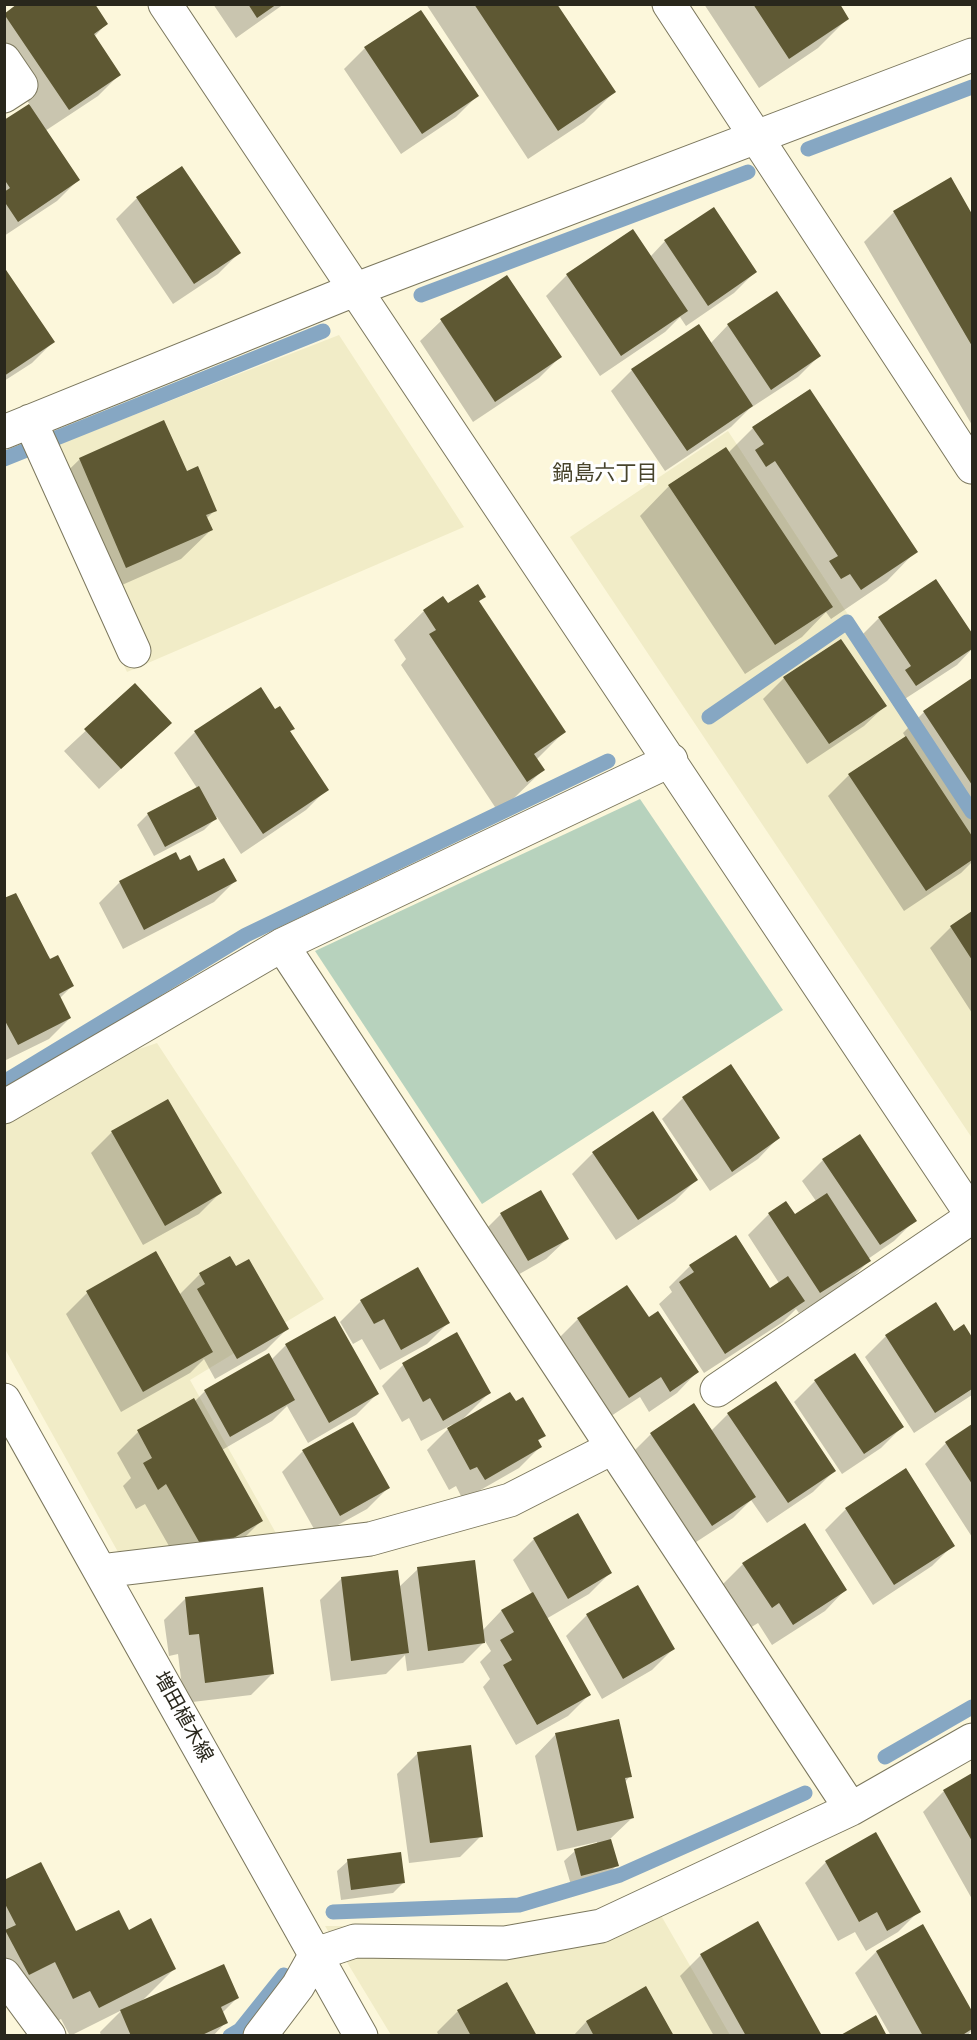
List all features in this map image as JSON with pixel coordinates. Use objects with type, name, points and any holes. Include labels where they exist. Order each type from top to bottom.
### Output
[{"type":"street","points":[[165,4],[972,1216],[717,1390]]},
{"type":"street","points":[[669,4],[972,467]]},
{"type":"street","points":[[134,651],[30,437],[354,290],[972,55]]},
{"type":"street","points":[[4,60],[21,85],[4,96]]},
{"type":"street","points":[[4,1107],[282,945],[670,760]]},
{"type":"street","points":[[282,945],[850,1809]]},
{"type":"street","name":"増田植木線","points":[[4,1400],[361,2036]]},
{"type":"street","points":[[101,1571],[370,1539],[510,1500],[612,1448]]},
{"type":"street","points":[[260,2036],[298,1986],[316,1954],[356,1941],[505,1943],[601,1926],[850,1809],[972,1740]]},
{"type":"street","points":[[4,1975],[49,2036]]},
{"type":"shaded area","points":[[339,335],[464,527],[127,672],[31,455]]},
{"type":"shaded area","points":[[728,431],[972,804],[972,1138],[570,537]]},
{"type":"shaded area","points":[[157,1043],[324,1299],[190,1380],[277,1535],[118,1552],[5,1349],[4,1095]]},
{"type":"shaded area","points":[[648,1893],[730,2035],[391,2035],[325,1926],[499,1926],[576,1922]]},
{"type":"green space","points":[[640,799],[783,1010],[482,1204],[315,951]]},
{"type":"building","points":[[17,4],[95,4],[108,24],[94,34],[121,75],[69,110],[4,14]]},
{"type":"building","points":[[248,4],[277,4],[257,18]]},
{"type":"building","points":[[474,4],[557,4],[616,92],[558,131]]},
{"type":"building","points":[[753,4],[840,4],[849,19],[789,59]]},
{"type":"building","points":[[421,10],[479,96],[422,134],[364,47]]},
{"type":"building","points":[[29,104],[80,180],[18,222],[4,201],[4,192],[10,188],[4,179],[4,120]]},
{"type":"building","points":[[182,166],[241,253],[194,284],[136,197]]},
{"type":"building","points":[[951,177],[972,214],[972,346],[893,211]]},
{"type":"building","points":[[714,207],[757,272],[708,306],[664,240]]},
{"type":"building","points":[[633,229],[688,311],[621,356],[566,274]]},
{"type":"building","points":[[4,267],[55,342],[4,376]]},
{"type":"building","points":[[507,275],[562,357],[495,402],[440,319]]},
{"type":"building","points":[[777,291],[821,356],[771,390],[727,324]]},
{"type":"building","points":[[699,324],[753,406],[687,451],[631,369]]},
{"type":"building","points":[[810,389],[918,552],[861,590],[850,574],[841,579],[829,561],[838,556],[775,461],[766,467],[755,450],[764,444],[752,427]]},
{"type":"building","points":[[164,420],[187,471],[198,466],[217,511],[206,515],[213,530],[126,568],[79,458]]},
{"type":"building","points":[[726,447],[833,607],[775,645],[668,485]]},
{"type":"building","points":[[936,579],[972,633],[972,649],[916,686],[905,670],[911,666],[878,617]]},
{"type":"building","points":[[478,584],[486,597],[479,601],[566,732],[534,754],[545,770],[527,782],[429,634],[436,630],[423,610],[443,596],[448,603]]},
{"type":"building","points":[[841,639],[887,706],[829,744],[783,677]]},
{"type":"building","points":[[972,678],[972,785],[923,711]]},
{"type":"building","points":[[135,683],[172,723],[121,769],[84,729]]},
{"type":"building","points":[[261,687],[275,709],[280,706],[295,729],[290,731],[329,790],[263,834],[194,731]]},
{"type":"building","points":[[906,736],[972,836],[972,860],[926,891],[848,774]]},
{"type":"building","points":[[199,786],[217,819],[165,847],[147,813]]},
{"type":"building","points":[[176,852],[180,860],[190,855],[198,871],[224,858],[237,881],[144,930],[119,881]]},
{"type":"building","points":[[16,893],[50,959],[58,955],[74,986],[59,994],[71,1018],[18,1045],[4,1019],[4,898]]},
{"type":"building","points":[[972,911],[972,960],[950,926]]},
{"type":"building","points":[[731,1064],[780,1138],[732,1172],[682,1097]]},
{"type":"building","points":[[168,1099],[222,1193],[165,1226],[111,1131]]},
{"type":"building","points":[[653,1111],[698,1180],[638,1220],[592,1152]]},
{"type":"building","points":[[860,1134],[917,1221],[880,1245],[822,1159]]},
{"type":"building","points":[[541,1190],[569,1239],[528,1261],[500,1213]]},
{"type":"building","points":[[827,1193],[871,1261],[820,1293],[768,1213],[786,1201],[795,1214]]},
{"type":"building","points":[[736,1235],[770,1288],[788,1276],[805,1301],[725,1354],[679,1282],[694,1272],[689,1265]]},
{"type":"building","points":[[156,1251],[213,1352],[143,1392],[86,1291]]},
{"type":"building","points":[[230,1256],[236,1266],[249,1259],[289,1329],[237,1359],[197,1289],[205,1284],[199,1273]]},
{"type":"building","points":[[418,1267],[450,1323],[401,1350],[384,1319],[374,1324],[360,1300]]},
{"type":"building","points":[[627,1285],[649,1317],[658,1311],[699,1372],[670,1392],[661,1377],[629,1398],[577,1318]]},
{"type":"building","points":[[936,1302],[954,1331],[964,1324],[972,1337],[972,1389],[935,1413],[885,1335]]},
{"type":"building","points":[[335,1316],[379,1394],[329,1423],[285,1344]]},
{"type":"building","points":[[457,1332],[491,1393],[443,1421],[430,1398],[423,1402],[402,1363]]},
{"type":"building","points":[[269,1353],[295,1400],[230,1437],[204,1390]]},
{"type":"building","points":[[855,1353],[904,1427],[864,1454],[814,1380]]},
{"type":"building","points":[[776,1381],[836,1471],[788,1503],[727,1413]]},
{"type":"building","points":[[510,1392],[516,1401],[523,1397],[546,1436],[538,1440],[542,1447],[485,1480],[477,1467],[470,1470],[447,1428]]},
{"type":"building","points":[[194,1398],[263,1521],[206,1554],[166,1484],[158,1490],[143,1463],[152,1458],[137,1430]]},
{"type":"building","points":[[694,1403],[756,1497],[712,1526],[650,1433]]},
{"type":"building","points":[[353,1422],[390,1488],[340,1516],[302,1450]]},
{"type":"building","points":[[972,1424],[972,1484],[945,1442]]},
{"type":"building","points":[[906,1468],[955,1546],[894,1585],[845,1508]]},
{"type":"building","points":[[578,1513],[612,1573],[568,1599],[533,1538]]},
{"type":"building","points":[[805,1523],[847,1590],[793,1625],[779,1603],[772,1608],[742,1563]]},
{"type":"building","points":[[475,1560],[485,1643],[428,1651],[417,1567]]},
{"type":"building","points":[[398,1570],[409,1653],[351,1661],[341,1577]]},
{"type":"building","points":[[638,1585],[675,1649],[623,1679],[586,1614]]},
{"type":"building","points":[[263,1587],[274,1674],[205,1683],[199,1634],[189,1635],[185,1597]]},
{"type":"building","points":[[533,1592],[591,1695],[537,1725],[503,1665],[512,1660],[500,1640],[514,1632],[501,1610]]},
{"type":"building","points":[[619,1719],[632,1777],[625,1778],[634,1818],[577,1831],[555,1733]]},
{"type":"building","points":[[471,1745],[483,1837],[430,1843],[417,1752]]},
{"type":"building","points":[[972,1773],[972,1841],[943,1790]]},
{"type":"building","points":[[876,1832],[921,1912],[887,1931],[877,1912],[859,1922],[825,1861]]},
{"type":"building","points":[[611,1839],[619,1866],[581,1876],[574,1849]]},
{"type":"building","points":[[401,1852],[405,1883],[351,1890],[347,1859]]},
{"type":"building","points":[[41,1862],[76,1931],[119,1910],[129,1930],[151,1918],[176,1969],[99,2008],[90,1991],[73,1999],[55,1962],[29,1975],[5,1930],[16,1925],[4,1902],[4,1880]]},
{"type":"building","points":[[758,1921],[821,2034],[818,2036],[746,2036],[700,1954]]},
{"type":"building","points":[[923,1924],[972,2011],[972,2029],[961,2036],[923,2036],[876,1951]]},
{"type":"building","points":[[224,1964],[239,1998],[221,2007],[228,2023],[200,2036],[131,2036],[120,2010]]},
{"type":"building","points":[[507,1982],[537,2036],[471,2036],[457,2010]]},
{"type":"building","points":[[646,1986],[674,2036],[594,2036],[586,2021]]},
{"type":"building","points":[[876,2015],[887,2036],[839,2036]]},
{"type":"waterway","points":[[808,149],[972,87]]},
{"type":"waterway","points":[[421,295],[748,172]]},
{"type":"waterway","points":[[4,459],[323,331]]},
{"type":"waterway","points":[[709,717],[847,622],[972,812]]},
{"type":"waterway","points":[[4,1082],[246,935],[608,761]]},
{"type":"waterway","points":[[885,1757],[972,1707]]},
{"type":"waterway","points":[[333,1912],[519,1905],[620,1875],[805,1793]]},
{"type":"waterway","points":[[230,2036],[240,2030],[284,1975]]},
{"type":"district","name":"鍋島六丁目","points":[[605,474]]}]
